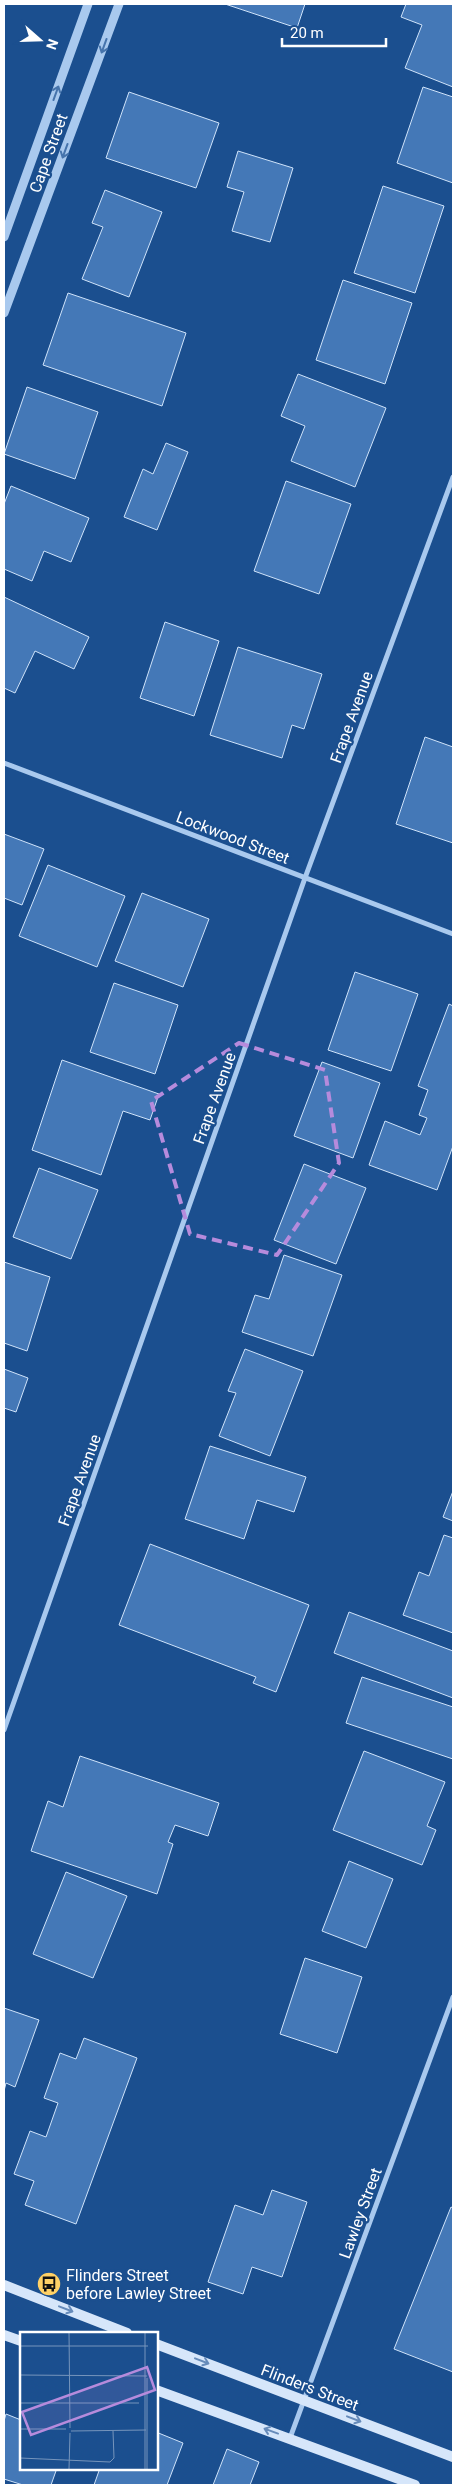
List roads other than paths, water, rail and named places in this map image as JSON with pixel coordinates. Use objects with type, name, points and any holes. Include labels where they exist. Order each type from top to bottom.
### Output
[{"type":"main road","points":[[4,2286],[124,2332]]},
{"type":"main road","points":[[4,2335],[20,2341]]},
{"type":"main road","name":"Flinders Street","points":[[158,2345],[453,2457]]},
{"type":"main road","points":[[158,2391],[414,2485]]},
{"type":"street","name":"Cape Street","points":[[4,237],[88,4]]},
{"type":"street","name":"Cape Street","points":[[4,313],[119,4]]},
{"type":"street","name":"Frape Avenue","points":[[4,1730],[305,878],[453,477]]},
{"type":"street","name":"Lockwood Street","points":[[4,763],[453,934]]},
{"type":"street","name":"Lawley Street","points":[[290,2438],[453,1997]]},
{"type":"place","name":"Flinders Street before Lawley Street","points":[[49,2284]]}]
